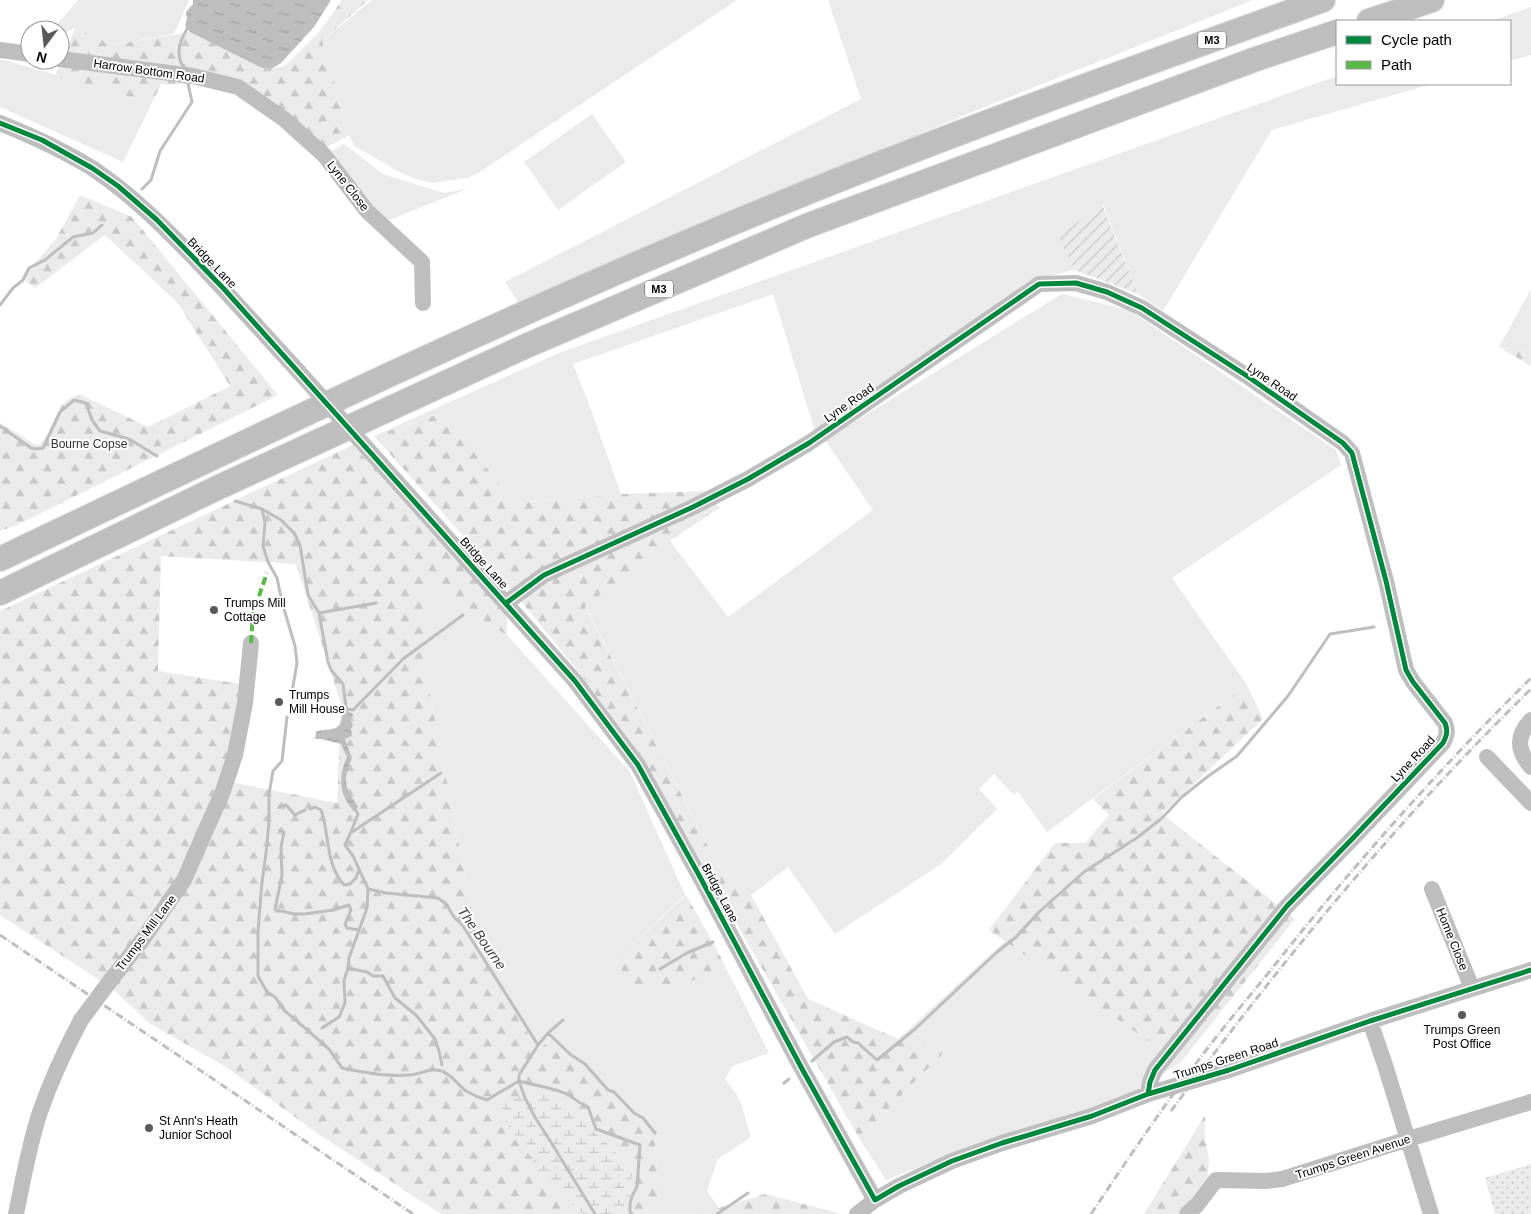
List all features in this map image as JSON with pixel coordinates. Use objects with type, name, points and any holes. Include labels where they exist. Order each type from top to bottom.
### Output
[{"type":"highway","name":"M3","points":[[0,559],[302,415],[551,301],[768,208],[926,145],[1323,0]]},
{"type":"highway","points":[[1372,20],[1432,0]]},
{"type":"highway","name":"M3","points":[[0,593],[217,488],[526,346],[810,225],[1256,59],[1336,32]]},
{"type":"street","points":[[0,50],[20,53]]},
{"type":"street","name":"Harrow Bottom Road","points":[[70,59],[187,76],[238,87]]},
{"type":"street","name":"Lyne Close","points":[[238,87],[284,119],[324,155],[367,211],[422,262],[423,303]]},
{"type":"street","name":"Bridge Lane","points":[[0,122],[42,140],[92,168],[137,202],[157,220],[224,289],[575,681],[638,765],[875,1200]]},
{"type":"street","name":"Lyne Road","points":[[506,603],[544,575],[748,480],[801,448],[1039,284],[1076,283],[1107,292],[1142,308],[1247,376],[1343,443],[1352,453],[1386,581],[1406,670],[1445,723],[1448,730],[1447,737],[1287,906],[1154,1070],[1148,1094]]},
{"type":"street","name":"Trumps Mill Lane","points":[[16,1214],[30,1146],[40,1112],[63,1054],[82,1020],[143,939],[184,880],[223,791],[236,756],[250,643]]},
{"type":"street","points":[[1531,720],[1520,736],[1524,757],[1531,767]]},
{"type":"street","points":[[1487,757],[1531,804]]},
{"type":"street","name":"Home Close","points":[[1432,889],[1472,988]]},
{"type":"street","name":"Trumps Green Road","points":[[857,1214],[875,1200],[899,1186],[952,1161],[1002,1143],[1092,1116],[1148,1094],[1230,1070],[1370,1021],[1531,970]]},
{"type":"street","points":[[1370,1021],[1431,1214]]},
{"type":"street","name":"Trumps Green Avenue","points":[[1188,1214],[1216,1180],[1266,1182],[1282,1179],[1531,1102]]},
{"type":"green space","points":[[78,0],[189,0],[174,34],[112,45],[75,28],[70,30],[70,20],[61,20]]},
{"type":"green space","points":[[342,0],[368,0],[322,41],[349,135],[327,147],[246,85],[161,84],[152,103],[55,76],[58,70],[70,70],[70,40],[75,28],[112,45],[190,32],[262,68],[271,69],[285,66],[320,31]]},
{"type":"green space","points":[[372,0],[737,0],[478,173],[467,178],[432,183],[413,178],[395,170],[354,146],[349,135],[322,41]]},
{"type":"green space","points":[[828,0],[1253,0],[967,114],[519,303],[505,282],[861,99]]},
{"type":"green space","points":[[1531,7],[1531,55],[1511,61],[1511,20],[1494,20]]},
{"type":"green space","points":[[0,60],[20,64],[20,70],[39,70],[152,103],[123,162],[0,107]]},
{"type":"green space","points":[[1336,76],[1336,85],[1429,85],[1272,130],[1163,311],[1138,294],[1103,204],[1058,237],[1075,270],[1030,280],[815,432],[773,294],[573,364],[621,494],[515,503],[442,413],[374,436],[559,353]]},
{"type":"green space","points":[[592,114],[626,162],[558,210],[524,162]]},
{"type":"green space","points":[[344,144],[383,174],[444,193],[467,189],[384,222],[328,153]]},
{"type":"green space","name":"Bourne Copse","points":[[80,195],[132,217],[278,395],[17,525],[0,531],[0,423],[32,443],[39,445],[45,439],[65,402],[81,395],[148,427],[230,386],[177,302],[105,235],[35,288],[22,278],[56,239]]},
{"type":"green space","points":[[1102,204],[1138,294],[1075,270],[1058,237]]},
{"type":"green space","points":[[1531,289],[1531,352],[1499,347]]},
{"type":"green space","points":[[1062,294],[1129,310],[1336,450],[1341,465],[1172,578],[1247,685],[1047,832],[1018,792],[1014,795],[994,774],[979,789],[997,809],[941,864],[835,934],[788,867],[751,895],[722,874],[585,605],[670,541],[728,617],[873,510],[825,440]]},
{"type":"green space","points":[[1499,347],[1531,352],[1531,366]]},
{"type":"green space","points":[[442,413],[515,503],[621,494],[709,491],[719,508],[670,541],[585,606],[722,874],[751,895],[808,999],[898,1039],[945,1051],[859,1138],[642,758],[582,676],[516,595],[374,436]]},
{"type":"green space","points":[[353,445],[507,614],[507,635],[426,585],[426,674],[480,953],[538,1050],[551,1039],[654,1135],[661,1214],[627,1214],[625,1212],[633,1169],[551,1186],[583,1214],[441,1214],[317,1133],[226,1067],[149,1023],[113,989],[0,915],[0,611]],"holes":[[[161,556],[296,564],[341,704],[337,803],[230,782],[240,684],[158,671]]]},
{"type":"green space","points":[[426,585],[507,635],[630,772],[685,895],[616,960],[678,986],[726,968],[769,1053],[733,1066],[725,1079],[737,1095],[742,1106],[751,1137],[718,1159],[707,1191],[719,1208],[699,1214],[661,1214],[654,1135],[550,1039],[538,1051],[480,953],[426,674]]},
{"type":"green space","points":[[1247,685],[1263,719],[1162,814],[1295,919],[1180,1063],[989,930],[1055,843],[1085,843],[1109,815],[1093,799]]},
{"type":"green space","points":[[686,895],[726,968],[678,986],[640,987],[630,983],[616,960]]},
{"type":"green space","points":[[1005,941],[1180,1063],[1139,1089],[1083,1112],[987,1140],[886,1180],[859,1138],[945,1051],[898,1039]]},
{"type":"green space","points":[[550,1088],[633,1169],[625,1212],[627,1214],[583,1214],[551,1186],[493,1104]]},
{"type":"green space","points":[[1205,1115],[1205,1139],[1209,1159],[1207,1179],[1178,1214],[1144,1214]]},
{"type":"green space","points":[[1531,1164],[1531,1214],[1495,1214],[1485,1178]]},
{"type":"green space","points":[[765,1194],[838,1213],[838,1214],[699,1214]]},
{"type":"water","points":[[193,0],[331,0],[314,27],[281,63],[271,69],[262,68],[190,32],[185,26],[186,12],[193,4]]},
{"type":"water","points":[[344,711],[352,713],[353,716],[350,719],[353,725],[351,729],[352,736],[345,739],[352,758],[346,784],[358,807],[353,811],[345,798],[341,785],[347,757],[341,744],[315,739],[316,732],[338,726]]},
{"type":"waterway","points":[[185,71],[180,60],[179,47],[187,29],[190,28]]},
{"type":"waterway","points":[[142,189],[151,180],[160,151],[192,102],[187,79]]},
{"type":"waterway","points":[[0,305],[13,288],[23,280],[29,268],[45,260],[73,237],[93,233],[102,225]]},
{"type":"waterway","points":[[0,426],[31,448],[43,448],[60,412],[74,400],[86,403],[92,420],[100,431],[129,439],[157,456]]},
{"type":"waterway","name":"The Bourne","points":[[235,501],[262,509],[281,520],[294,533],[300,545],[308,595],[319,613],[328,662],[331,670],[343,684],[347,715]]},
{"type":"waterway","name":"The Bourne","points":[[262,509],[265,522],[263,546],[268,562],[277,578],[295,646],[297,663],[292,692]]},
{"type":"waterway","points":[[319,613],[376,603]]},
{"type":"waterway","points":[[347,709],[353,710],[403,659],[463,615]]},
{"type":"waterway","points":[[812,1061],[834,1042],[847,1037],[853,1042],[858,1043],[877,1060],[915,1029],[1084,872],[1138,837],[1162,818],[1182,797],[1237,756],[1288,696],[1330,634],[1374,627]]},
{"type":"waterway","name":"The Bourne","points":[[287,717],[282,761],[273,771],[269,794],[269,823],[258,931],[258,976],[267,992],[275,997],[284,1010],[329,1049],[342,1068],[393,1075],[412,1075],[438,1070],[449,1075],[466,1091],[487,1100],[519,1081],[536,1119],[595,1214]]},
{"type":"waterway","points":[[352,832],[441,773]]},
{"type":"waterway","points":[[279,807],[286,805],[295,815],[305,810]]},
{"type":"waterway","points":[[310,809],[315,807],[321,810],[331,859],[338,877],[344,885],[350,884],[356,878],[359,869]]},
{"type":"waterway","name":"The Bourne","points":[[354,808],[358,814],[345,845],[353,856],[368,889],[386,893],[438,898],[446,904],[454,917],[463,926],[538,1045],[519,1075],[519,1081],[567,1094],[588,1107],[596,1129],[640,1145],[637,1187],[630,1204],[630,1212],[632,1214]]},
{"type":"waterway","points":[[280,830],[284,832],[281,847],[282,876],[275,909],[294,914],[305,914],[333,910],[349,905],[351,910],[345,924],[347,928],[359,930]]},
{"type":"waterway","points":[[368,889],[367,908],[349,958],[348,968],[367,972],[373,976],[383,976],[395,998],[416,1015],[435,1039],[442,1065]]},
{"type":"waterway","points":[[660,969],[687,953],[713,942]]},
{"type":"waterway","points":[[322,1028],[339,1017],[345,1003],[344,981],[348,968]]},
{"type":"waterway","points":[[548,1033],[563,1020]]},
{"type":"waterway","points":[[538,1045],[548,1033],[571,1055],[585,1064],[608,1090],[614,1092],[634,1113],[643,1118],[655,1133]]},
{"type":"waterway","points":[[784,1083],[789,1079]]},
{"type":"waterway","points":[[717,1214],[748,1193]]},
{"type":"railway","points":[[1091,1214],[1189,1073],[1301,933],[1396,820],[1462,748],[1531,678]]},
{"type":"railway","points":[[1171,1111],[1255,1000],[1343,892],[1435,788],[1531,689]]},
{"type":"railway","points":[[0,935],[413,1214]]},
{"type":"marked path","points":[[251,643],[253,613],[267,573]]},
{"type":"cycle path","points":[[0,123],[42,140],[92,168],[118,186],[157,220],[224,289],[575,681],[638,765],[875,1200],[899,1186],[952,1161],[1002,1143],[1092,1116],[1148,1094],[1229,1070],[1370,1021],[1531,970]]},
{"type":"cycle path","points":[[506,603],[544,575],[693,507],[748,479],[809,443],[1039,284],[1076,283],[1107,292],[1142,308],[1247,376],[1343,443],[1352,453],[1386,581],[1406,670],[1445,723],[1447,728],[1446,735],[1443,743],[1287,906],[1155,1070],[1148,1094]]},
{"type":"place","name":"Trumps Mill Cottage","points":[[214,610]]},
{"type":"place","name":"Trumps Mill House","points":[[279,702]]},
{"type":"place","name":"Trumps Green Post Office","points":[[1462,1015]]},
{"type":"place","name":"St Ann's Heath Junior School","points":[[149,1128]]}]
